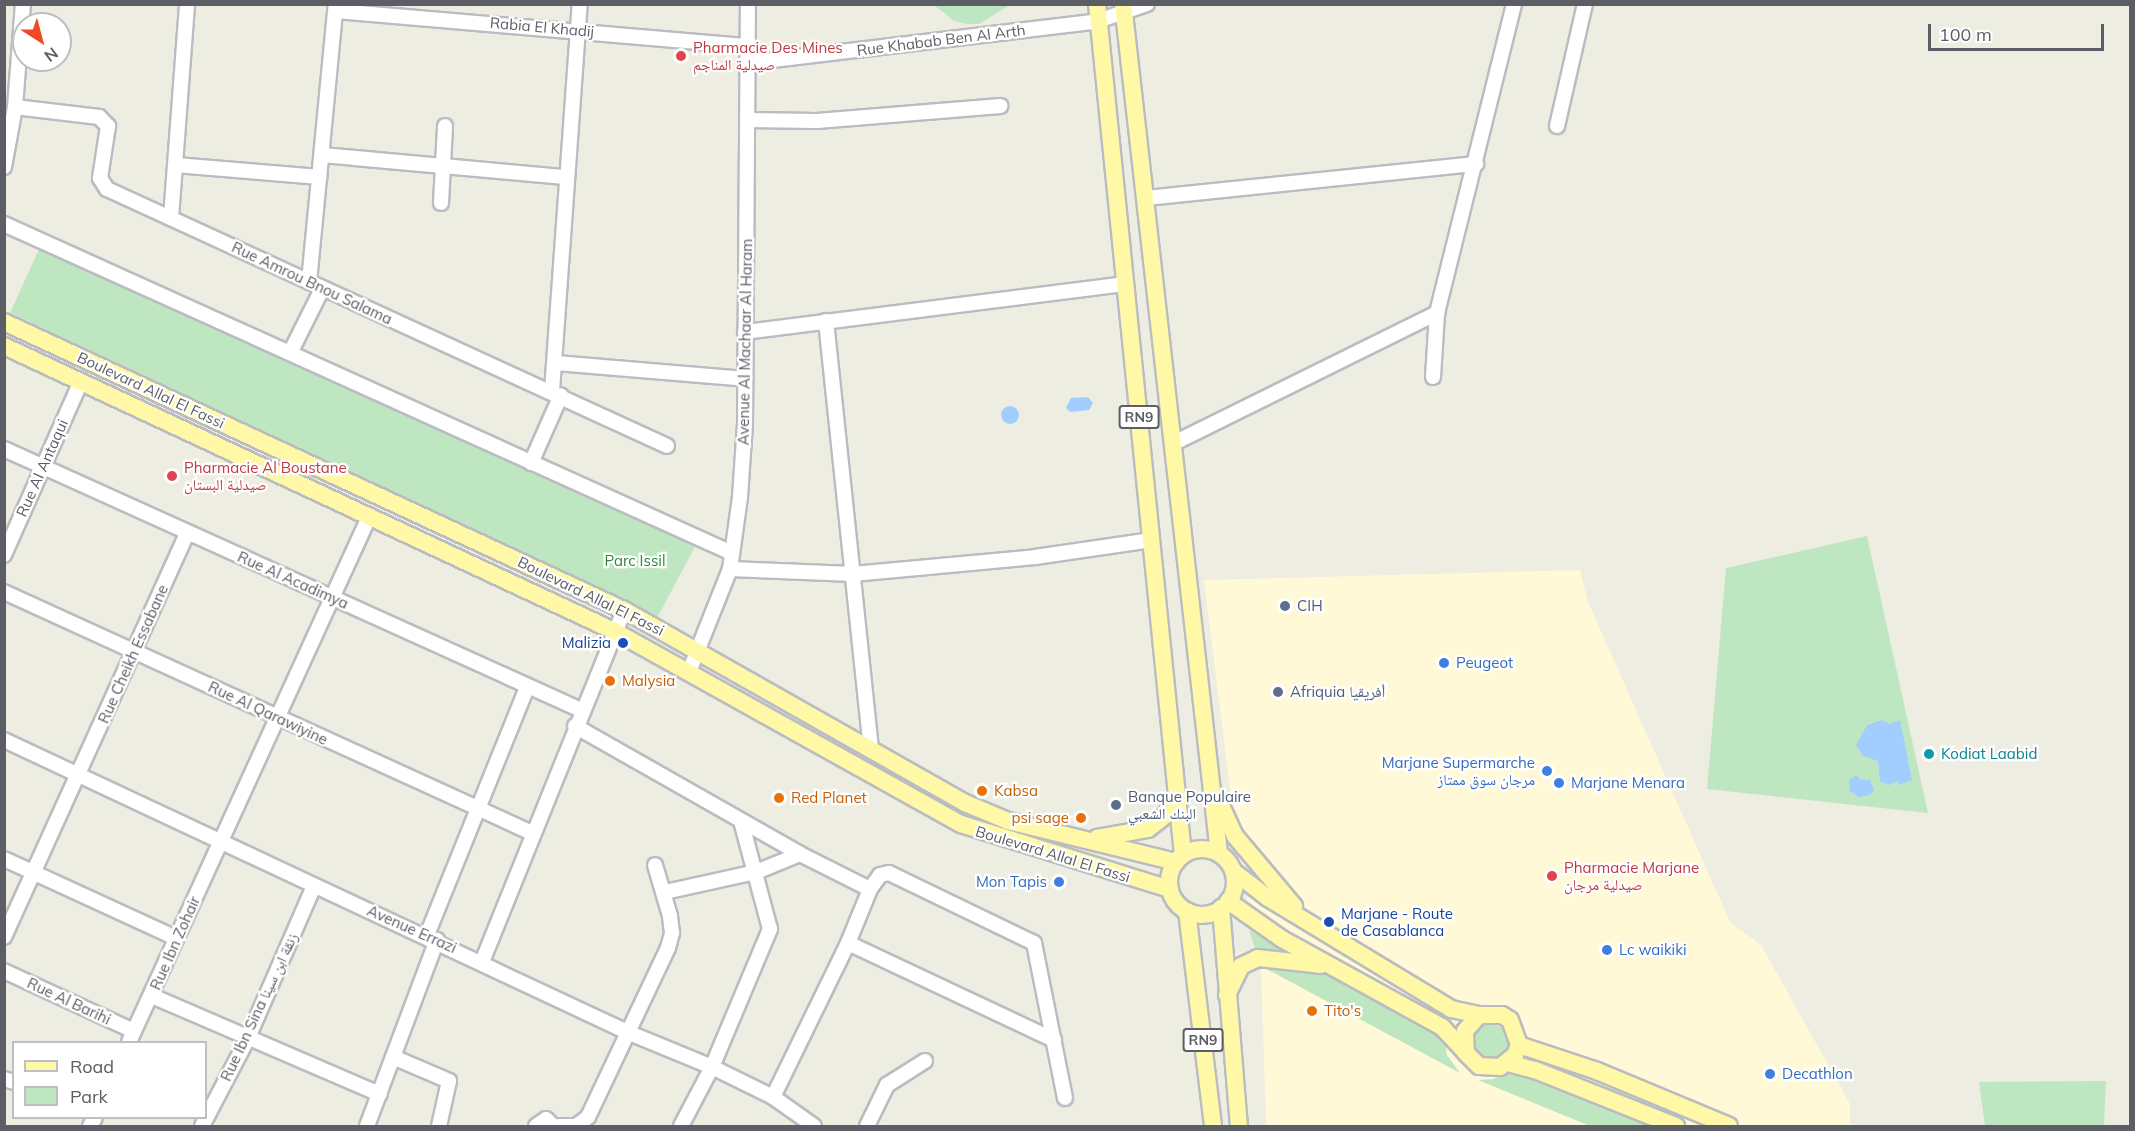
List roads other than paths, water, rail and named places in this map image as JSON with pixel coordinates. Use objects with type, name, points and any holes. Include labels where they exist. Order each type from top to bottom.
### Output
[{"type":"main road","name":"RN9","points":[[1124,8],[1219,854]]},
{"type":"main road","name":"RN9","points":[[1098,13],[1177,795],[1180,859],[1170,889]]},
{"type":"main road","name":"Boulevard Allal El Fassi","points":[[4,322],[624,610],[966,803],[1008,821],[1081,840],[1180,859]]},
{"type":"main road","name":"Boulevard Allal El Fassi","points":[[4,346],[370,515],[614,631],[961,824],[1170,889]]},
{"type":"main road","points":[[1209,778],[1235,836],[1260,870],[1327,934]]},
{"type":"main road","points":[[1081,840],[1148,829],[1167,815],[1177,795]]},
{"type":"main road","points":[[1180,859],[1203,849],[1219,854],[1233,871],[1268,898],[1451,1009],[1479,1016],[1502,1015],[1510,1020],[1519,1045]]},
{"type":"main road","name":"RN9","points":[[1233,871],[1235,881],[1225,905],[1226,996],[1239,1126]]},
{"type":"main road","points":[[1170,889],[1187,911],[1204,914],[1225,905],[1282,939],[1443,1027],[1466,1053],[1484,1068],[1508,1063],[1534,1070],[1676,1126]]},
{"type":"main road","name":"RN9","points":[[1187,911],[1213,1126]]},
{"type":"main road","points":[[1226,996],[1241,966],[1258,958],[1284,958],[1336,967]]},
{"type":"main road","points":[[1466,1053],[1465,1031],[1479,1016]]},
{"type":"main road","points":[[1508,1063],[1519,1045]]},
{"type":"main road","points":[[1519,1045],[1598,1071],[1728,1126]]},
{"type":"street","points":[[4,167],[15,107],[23,4]]},
{"type":"street","points":[[171,219],[187,4]]},
{"type":"street","points":[[531,463],[556,393],[565,177],[580,4]]},
{"type":"street","name":"Avenue Al Machaar Al Haram","points":[[689,672],[730,569],[740,497],[745,379],[748,4]]},
{"type":"street","name":"Rue Khabab Ben Al Arth","points":[[748,63],[1147,4]]},
{"type":"street","points":[[1433,377],[1437,313],[1476,164],[1514,4]]},
{"type":"street","points":[[1557,126],[1585,4]]},
{"type":"street","points":[[309,282],[336,8]]},
{"type":"street","name":"Rabia El Khadij","points":[[336,8],[432,11],[578,30],[748,46]]},
{"type":"street","points":[[748,120],[817,121],[1000,106]]},
{"type":"street","name":"Rue Amrou Bnou Salama","points":[[15,107],[91,114],[105,121],[101,184],[322,289],[556,393],[667,446]]},
{"type":"street","points":[[441,203],[445,126]]},
{"type":"street","points":[[322,155],[565,177]]},
{"type":"street","points":[[1146,198],[1476,164]]},
{"type":"street","points":[[176,165],[320,177]]},
{"type":"street","points":[[4,224],[732,553]]},
{"type":"street","points":[[745,332],[1125,284]]},
{"type":"street","points":[[290,353],[322,289]]},
{"type":"street","points":[[1172,444],[1437,313]]},
{"type":"street","points":[[826,321],[871,749]]},
{"type":"street","points":[[556,363],[745,379]]},
{"type":"street","name":"Rue Al Antaqui","points":[[4,555],[81,381]]},
{"type":"street","name":"Rue Al Acadimya","points":[[4,449],[581,710]]},
{"type":"street","name":"Rue Ibn Zohair","points":[[132,1037],[370,515]]},
{"type":"street","name":"Rue Cheikh Essabane","points":[[4,937],[36,873],[187,533]]},
{"type":"street","points":[[730,569],[853,574],[1035,557],[1152,540]]},
{"type":"street","name":"Rue Al Qarawiyine","points":[[4,592],[532,833]]},
{"type":"street","points":[[482,962],[581,710],[624,610]]},
{"type":"street","points":[[367,1126],[478,809],[527,687]]},
{"type":"street","points":[[575,726],[800,854],[870,889]]},
{"type":"street","name":"Avenue Errazi","points":[[4,740],[220,844],[432,938],[627,1032],[712,1067],[772,1097],[814,1126]]},
{"type":"street","points":[[681,1126],[712,1067],[770,929],[741,821]]},
{"type":"street","points":[[665,892],[756,872],[800,854]]},
{"type":"street","points":[[4,860],[176,938]]},
{"type":"street","points":[[559,1126],[576,1126],[588,1117],[672,933],[665,892],[655,865]]},
{"type":"street","points":[[772,1097],[848,943],[870,889],[880,875],[889,873],[1028,937],[1038,950],[1065,1098]]},
{"type":"street","name":"Rue Ibn Sina زنقة ابن سينا","points":[[207,1116],[247,1040],[314,886]]},
{"type":"street","points":[[848,943],[1054,1041]]},
{"type":"street","name":"Rue Al Barihi","points":[[4,971],[132,1037]]},
{"type":"street","points":[[152,996],[247,1040],[380,1094]]},
{"type":"street","points":[[393,1056],[448,1081],[439,1126]]},
{"type":"street","points":[[867,1126],[887,1085],[925,1061]]},
{"type":"street","points":[[536,1126],[546,1119],[554,1126]]},
{"type":"water","points":[[1088,397],[1093,403],[1089,410],[1070,412],[1066,408],[1071,398]]},
{"type":"water","points":[[1006,406],[1014,406],[1019,411],[1017,422],[1006,424],[1001,419],[1001,411]]},
{"type":"water","points":[[1882,720],[1889,724],[1900,720],[1912,780],[1899,785],[1898,781],[1889,785],[1880,781],[1878,761],[1863,756],[1856,745],[1867,725]]},
{"type":"water","points":[[1856,775],[1861,780],[1870,780],[1874,790],[1870,795],[1859,797],[1850,791],[1849,780]]},
{"type":"place","name":"Pharmacie Des Mines صيدلية المناجم","points":[[681,56]]},
{"type":"place","name":"Pharmacie Al Boustane صيدلية البستان","points":[[172,476]]},
{"type":"place","name":"CIH","points":[[1285,606]]},
{"type":"place","name":"Malizia","points":[[623,643]]},
{"type":"place","name":"Peugeot","points":[[1444,663]]},
{"type":"place","name":"Malysia","points":[[610,681]]},
{"type":"place","name":"Afriquia أفريقيا","points":[[1278,692]]},
{"type":"place","name":"Kodiat Laabid","points":[[1929,754]]},
{"type":"place","name":"Marjane Supermarche مرجان سوق ممتاز","points":[[1547,771]]},
{"type":"place","name":"Marjane Menara","points":[[1559,783]]},
{"type":"place","name":"Kabsa","points":[[982,791]]},
{"type":"place","name":"Red Planet","points":[[779,798]]},
{"type":"place","name":"Banque Populaire البنك الشعبي","points":[[1116,805]]},
{"type":"place","name":"psi sage","points":[[1081,818]]},
{"type":"place","name":"Pharmacie Marjane صيدلية مرجان","points":[[1552,876]]},
{"type":"place","name":"Mon Tapis","points":[[1059,882]]},
{"type":"place","name":"Marjane - Route de Casablanca","points":[[1329,922]]},
{"type":"place","name":"Lc waikiki","points":[[1607,950]]},
{"type":"place","name":"Tito's","points":[[1312,1011]]},
{"type":"place","name":"Decathlon","points":[[1770,1074]]},
{"type":"park label","name":"Parc Issil","points":[[635,561]]}]
